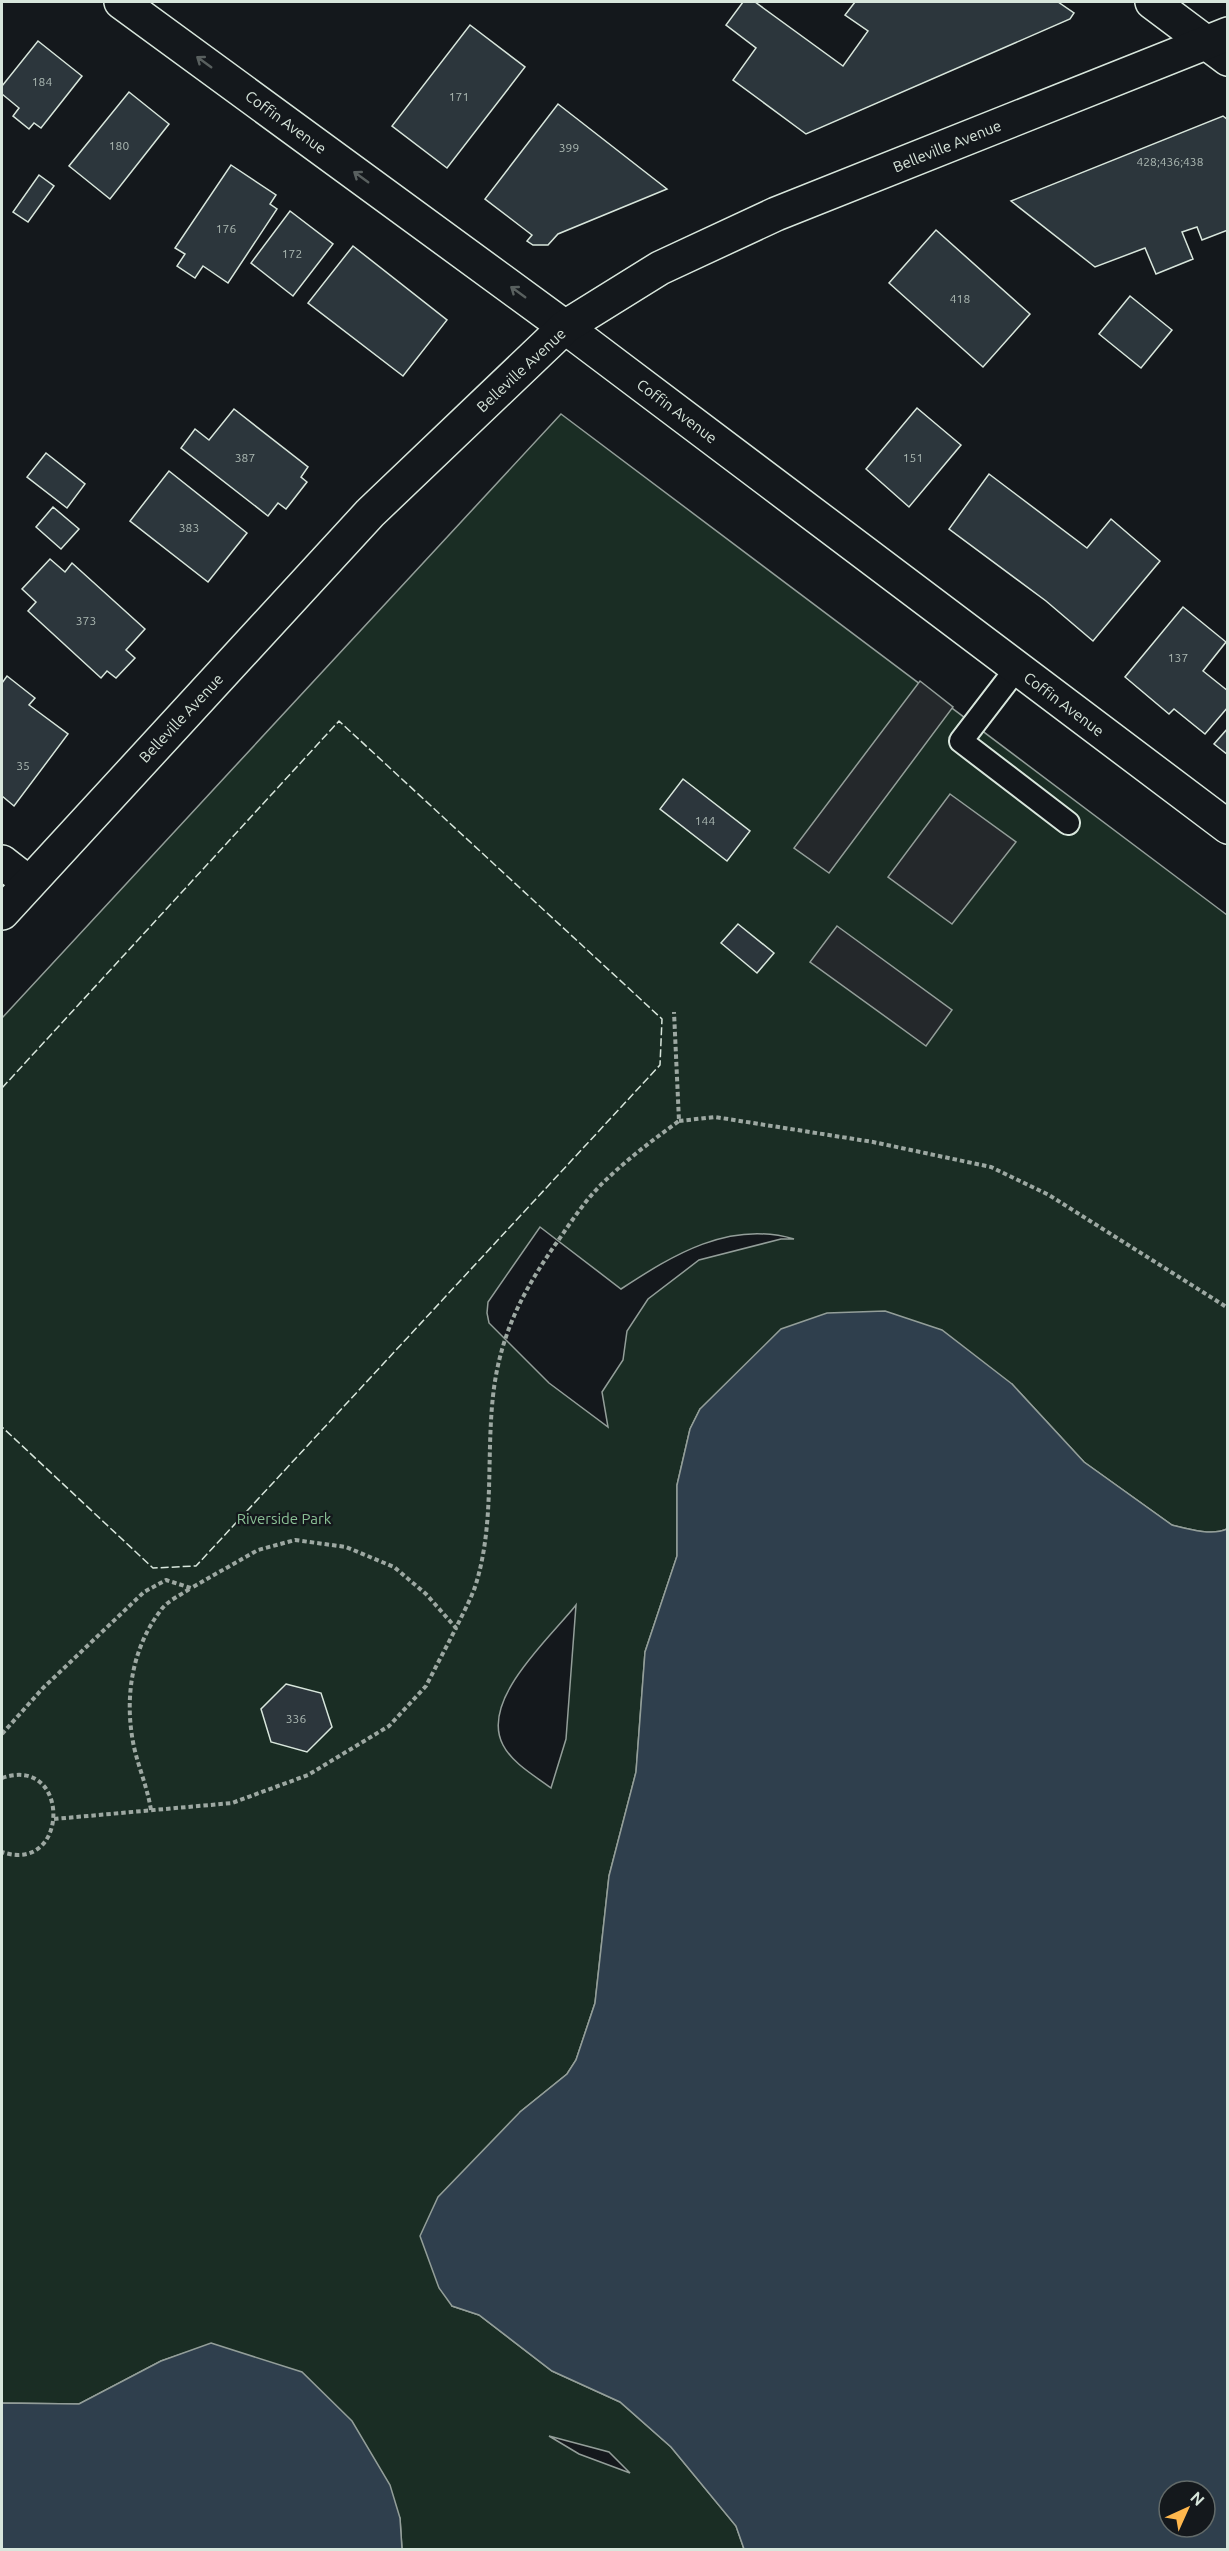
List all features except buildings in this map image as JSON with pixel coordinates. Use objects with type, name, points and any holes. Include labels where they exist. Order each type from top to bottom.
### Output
[{"type":"main road","name":"Coffin Avenue","points":[[121,2],[566,327],[1227,827]]},
{"type":"main road","points":[[1152,2],[1221,46]]},
{"type":"main road","name":"Belleville Avenue","points":[[2,913],[370,513],[566,327],[660,268],[776,214],[1221,46]]},
{"type":"main road","points":[[2,862],[29,883]]},
{"type":"lane","points":[[1017,668],[961,741],[1068,823]]},
{"type":"path","points":[[674,1012],[679,1121]]},
{"type":"path","points":[[54,1819],[232,1803],[308,1775],[389,1726],[426,1686],[475,1587],[485,1542],[490,1499],[493,1398],[499,1353],[515,1310],[535,1273],[574,1218],[606,1180],[679,1121],[715,1117],[873,1142],[991,1167],[1049,1195],[1227,1308]]},
{"type":"path","points":[[151,1810],[147,1785],[135,1749],[129,1714],[133,1672],[142,1641],[162,1608],[191,1588],[258,1550],[295,1540],[346,1547],[394,1567],[426,1594],[456,1628]]},
{"type":"path","points":[[2,1734],[43,1688],[144,1592],[166,1580],[191,1588]]},
{"type":"path","points":[[2,1778],[22,1775],[39,1783],[52,1798],[54,1819],[50,1836],[30,1852],[18,1855],[2,1852]]},
{"type":"green space","name":"Riverside Park","points":[[561,414],[1227,915],[1227,1529],[1207,1532],[1172,1525],[1084,1462],[1012,1384],[700,1409],[690,1429],[677,1485],[677,1556],[645,1652],[636,1772],[609,1876],[595,2003],[576,2060],[567,2074],[520,2112],[452,2306],[479,2315],[552,2371],[620,2402],[671,2447],[736,2526],[744,2549],[402,2549],[400,2518],[211,2344],[161,2361],[79,2404],[2,2403],[2,1018]],"holes":[[[540,1227],[621,1289],[681,1253],[703,1244],[747,1234],[770,1234],[794,1239],[781,1239],[699,1260],[648,1299],[627,1331],[623,1360],[602,1392],[608,1427],[549,1383],[489,1323],[488,1302]],[[576,1605],[566,1739],[551,1788],[512,1758],[503,1745],[498,1727],[501,1709],[509,1689],[536,1651]],[[549,2436],[609,2452],[630,2473],[579,2454]]]},
{"type":"shaded area","points":[[920,681],[953,707],[829,873],[794,848]]},
{"type":"shaded area","points":[[950,794],[1016,842],[952,924],[888,877]]},
{"type":"shaded area","points":[[837,926],[952,1010],[926,1046],[810,962]]},
{"type":"water","points":[[885,1311],[942,1330],[1012,1384],[1084,1462],[1172,1525],[1207,1532],[1227,1529],[1227,2549],[744,2549],[736,2526],[671,2447],[620,2402],[552,2371],[479,2315],[452,2306],[439,2288],[420,2236],[438,2197],[520,2112],[567,2074],[576,2060],[595,2003],[609,1876],[636,1772],[645,1652],[677,1556],[677,1485],[690,1429],[700,1409],[781,1329],[827,1313]]},
{"type":"water","points":[[211,2343],[302,2372],[352,2421],[390,2485],[400,2518],[402,2549],[2,2549],[2,2403],[79,2404],[161,2361]]},
{"type":"fence","points":[[2,1088],[339,721],[662,1019],[660,1065],[196,1566],[153,1568],[2,1427]]}]
